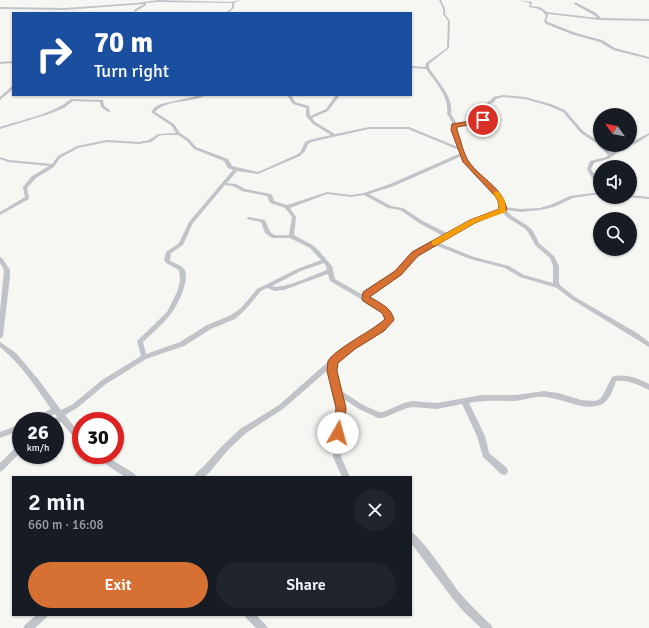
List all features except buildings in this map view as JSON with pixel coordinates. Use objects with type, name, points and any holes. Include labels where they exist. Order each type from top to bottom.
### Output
[{"type":"street","points":[[0,8],[61,9],[132,5],[153,0],[173,2],[233,3],[240,0]]},
{"type":"street","points":[[173,2],[177,0]]},
{"type":"street","points":[[427,68],[427,64],[445,51],[450,44],[449,21],[444,14],[444,9],[440,0]]},
{"type":"street","points":[[519,0],[531,3],[530,6],[539,8],[546,13],[600,19],[649,20]]},
{"type":"street","points":[[135,11],[144,6],[145,2]]},
{"type":"street","points":[[227,12],[233,8],[233,3]]},
{"type":"street","points":[[575,3],[595,14],[600,19]]},
{"type":"street","points":[[546,13],[547,16],[545,20],[547,23],[575,34],[601,41],[614,49],[649,58]]},
{"type":"street","points":[[0,63],[12,62]]},
{"type":"street","points":[[412,67],[427,68],[435,78],[445,95],[450,108],[449,114],[454,122],[454,130],[461,151],[469,166],[498,195],[506,214],[526,227],[530,231],[536,244],[552,257],[556,266],[556,283],[559,287],[573,298],[649,345]]},
{"type":"street","points":[[0,99],[12,88]]},
{"type":"street","points":[[200,96],[178,100],[153,110],[154,114],[167,121],[177,129],[179,134],[188,140],[195,148],[226,160],[230,166],[236,169],[260,172],[299,155],[303,151],[304,145],[308,142],[333,135],[369,128],[409,128],[461,151]]},
{"type":"street","points":[[290,96],[294,103],[308,107],[308,116],[314,123],[333,135]]},
{"type":"street","points":[[310,118],[326,110],[337,96]]},
{"type":"street","points":[[454,126],[490,117],[484,106],[493,102],[494,98],[503,96],[525,98],[564,110],[582,132],[597,142],[610,156]]},
{"type":"street","points":[[0,128],[56,110],[72,100],[102,101],[102,106],[109,111]]},
{"type":"street","points":[[0,214],[26,198],[25,188],[34,178],[53,164],[59,157],[81,146],[107,141],[139,143],[150,141],[166,131],[167,121]]},
{"type":"street","points":[[163,134],[179,134]]},
{"type":"street","points":[[637,141],[649,134]]},
{"type":"street","points":[[287,207],[327,193],[351,196],[365,194],[392,185],[461,151]]},
{"type":"street","points":[[602,160],[615,152]]},
{"type":"street","points":[[0,158],[8,162],[53,164]]},
{"type":"street","points":[[593,162],[590,166],[590,173],[593,176]]},
{"type":"street","points":[[144,357],[140,341],[169,313],[182,288],[181,269],[168,262],[168,256],[172,249],[181,244],[191,224],[236,169]]},
{"type":"street","points":[[224,184],[234,185],[244,190],[269,195],[271,196],[272,202],[287,207],[294,217],[291,236]]},
{"type":"street","points":[[365,194],[390,208],[401,209],[421,222],[448,236]]},
{"type":"street","points":[[366,299],[366,294],[398,273],[415,254],[472,221],[503,209],[513,211],[553,206],[561,200],[593,194]]},
{"type":"street","points":[[637,197],[649,198]]},
{"type":"street","points":[[205,474],[235,438],[281,407],[333,361],[352,346],[381,329],[390,320],[389,315],[385,311],[336,283],[330,276],[330,270],[325,261],[312,247],[291,236],[274,237],[267,232],[263,220],[249,218]]},
{"type":"street","points":[[435,243],[472,258],[507,267],[522,276],[559,287]]},
{"type":"street","points":[[0,260],[7,270],[7,277],[0,336]]},
{"type":"street","points":[[64,412],[75,406],[104,382],[144,357],[182,344],[209,327],[233,317],[243,309],[259,290],[299,270],[325,261]]},
{"type":"street","points":[[266,286],[275,289],[284,288],[330,270]]},
{"type":"street","points":[[0,344],[14,356],[36,381],[59,412]]},
{"type":"street","points":[[333,361],[332,371],[341,408],[336,444],[337,457],[346,476]]},
{"type":"street","points":[[338,392],[361,407],[378,415],[384,415],[406,405],[412,404],[437,406],[481,398],[516,398],[544,394],[595,404],[602,401],[607,395],[614,379],[630,378],[649,387]]},
{"type":"street","points":[[464,401],[481,436],[486,455],[504,471]]},
{"type":"street","points":[[64,419],[72,429]]},
{"type":"street","points":[[0,435],[12,430]]},
{"type":"street","points":[[0,468],[12,456]]},
{"type":"street","points":[[112,464],[130,476]]},
{"type":"street","points":[[412,537],[438,568],[455,594],[469,611],[488,628]]},
{"type":"street","points":[[28,628],[43,616]]},
{"type":"street","points":[[250,616],[264,628]]},
{"type":"slow traffic","points":[[435,243],[472,221],[503,210],[504,208],[502,201],[497,193]]},
{"type":"route","points":[[338,433],[341,408],[332,371],[333,361],[352,346],[381,329],[390,320],[389,315],[385,311],[366,299],[366,294],[398,273],[415,254],[472,221],[503,210],[504,208],[498,195],[466,162],[454,130],[454,126],[483,120]]}]
